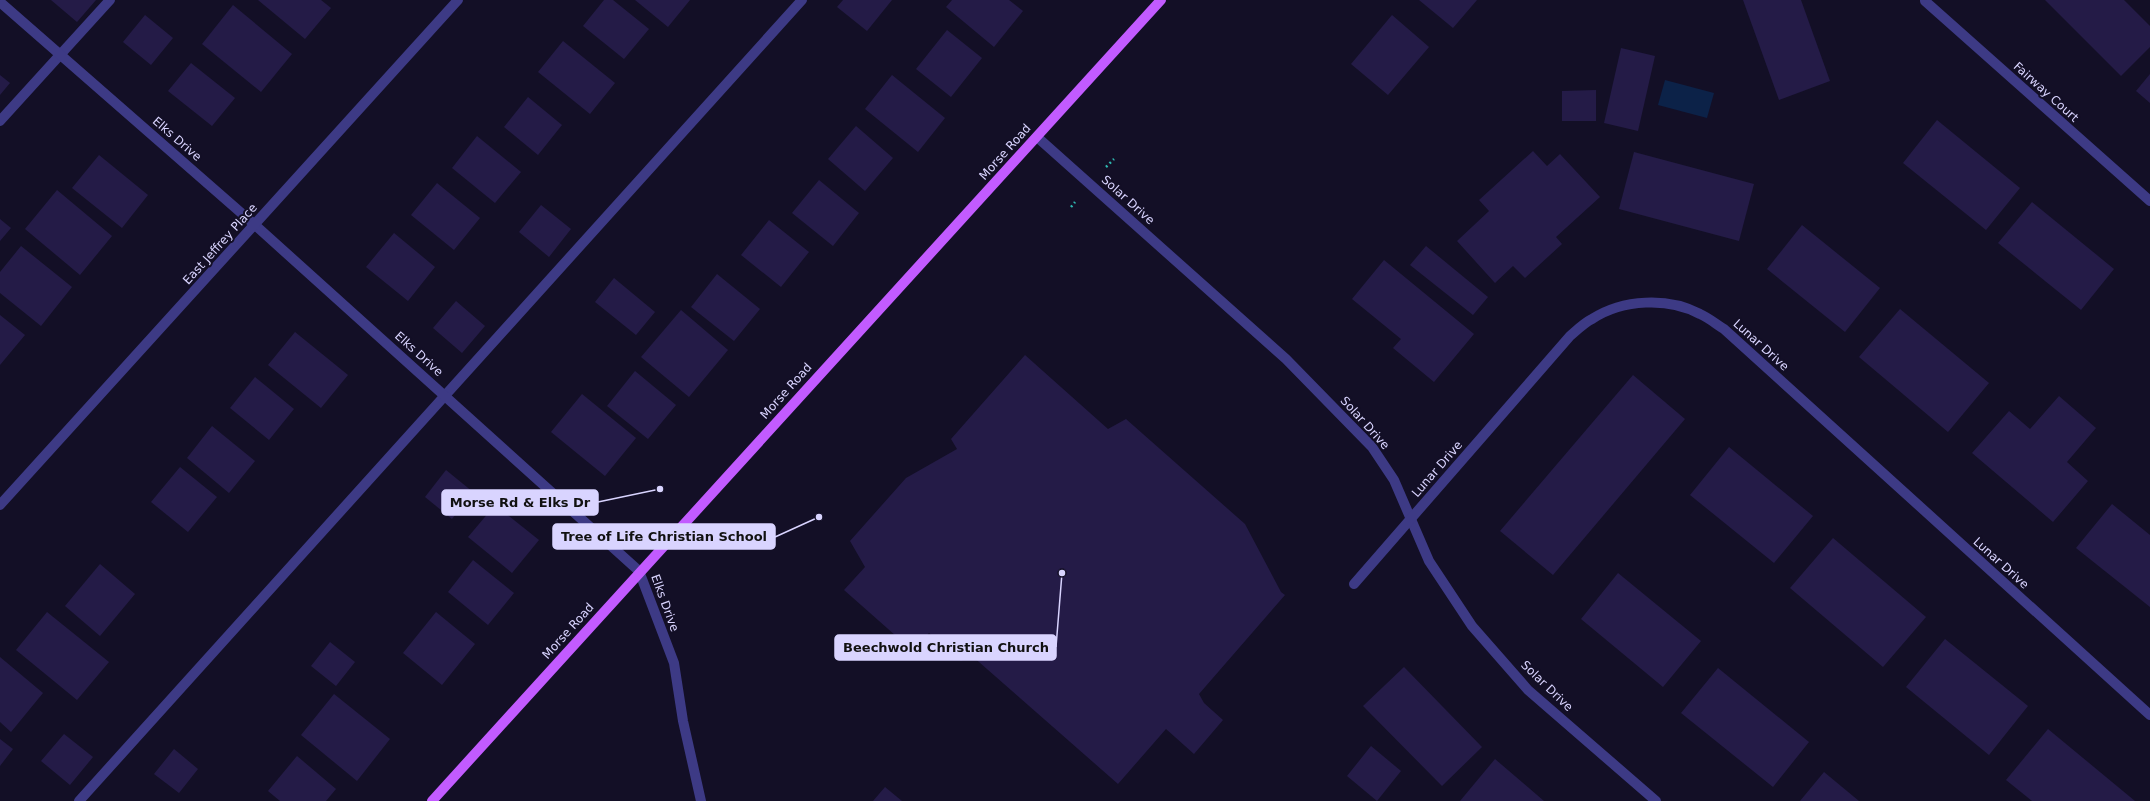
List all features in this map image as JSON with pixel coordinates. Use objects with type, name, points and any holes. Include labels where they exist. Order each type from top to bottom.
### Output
[{"type":"main road","name":"Morse Road","points":[[432,801],[639,571],[1161,0]]},
{"type":"street","points":[[0,121],[110,0]]},
{"type":"street","name":"East Jeffrey Place","points":[[0,505],[458,0]]},
{"type":"street","points":[[79,801],[802,0]]},
{"type":"street","name":"Fairway Court","points":[[1925,1],[2150,201]]},
{"type":"street","name":"Elks Drive","points":[[0,2],[255,225],[446,395],[639,571],[674,663],[682,721],[701,801]]},
{"type":"street","name":"Solar Drive","points":[[1037,136],[1291,364],[1372,447],[1394,480],[1429,561],[1472,626],[1528,690],[1656,801]]},
{"type":"street","name":"Lunar Drive","points":[[1354,584],[1570,336],[1592,318],[1617,307],[1642,302],[1672,304],[1700,314],[1724,329],[2150,716]]},
{"type":"path","points":[[1105,169],[1114,159]]},
{"type":"path","points":[[1071,207],[1075,202]]},
{"type":"water","points":[[1665,80],[1714,93],[1707,118],[1658,105]]},
{"type":"building","points":[[51,0],[96,0],[77,22]]},
{"type":"building","points":[[258,0],[321,0],[331,8],[305,39]]},
{"type":"building","points":[[604,0],[613,0],[649,29],[624,59],[583,26]]},
{"type":"building","points":[[635,0],[690,0],[668,27]]},
{"type":"building","points":[[843,0],[892,0],[867,31],[837,7]]},
{"type":"building","points":[[952,0],[1009,0],[1023,11],[994,47],[946,7]]},
{"type":"building","points":[[1419,0],[1477,0],[1453,28]]},
{"type":"building","points":[[1743,0],[1801,0],[1830,81],[1779,100]]},
{"type":"building","points":[[2045,0],[2124,0],[2150,26],[2150,47],[2121,76]]},
{"type":"building","points":[[233,5],[292,54],[261,92],[202,44]]},
{"type":"building","points":[[145,15],[173,38],[151,65],[123,42]]},
{"type":"building","points":[[1392,15],[1429,47],[1388,95],[1351,64]]},
{"type":"building","points":[[947,30],[982,58],[951,97],[916,69]]},
{"type":"building","points":[[563,41],[615,83],[590,114],[538,72]]},
{"type":"building","points":[[1621,48],[1655,56],[1638,131],[1604,123]]},
{"type":"building","points":[[191,63],[235,98],[212,126],[168,91]]},
{"type":"building","points":[[2150,74],[2150,103],[2136,91]]},
{"type":"building","points":[[0,75],[10,83],[0,95]]},
{"type":"building","points":[[892,75],[945,118],[918,152],[865,109]]},
{"type":"building","points":[[1596,90],[1596,121],[1562,121],[1562,91]]},
{"type":"building","points":[[528,97],[562,125],[538,155],[504,127]]},
{"type":"building","points":[[1937,120],[2020,188],[1986,230],[1903,163]]},
{"type":"building","points":[[856,126],[893,158],[865,191],[828,159]]},
{"type":"building","points":[[477,136],[521,172],[495,203],[452,168]]},
{"type":"building","points":[[1533,151],[1547,166],[1560,154],[1600,197],[1556,237],[1562,244],[1525,278],[1513,266],[1495,283],[1457,241],[1489,211],[1479,200]]},
{"type":"building","points":[[1634,152],[1754,184],[1739,241],[1619,209]]},
{"type":"building","points":[[99,155],[148,195],[122,228],[72,188]]},
{"type":"building","points":[[819,180],[859,213],[833,246],[792,213]]},
{"type":"building","points":[[437,183],[480,218],[454,250],[411,215]]},
{"type":"building","points":[[57,190],[112,236],[80,275],[25,229]]},
{"type":"building","points":[[2032,202],[2114,269],[2081,310],[1998,243]]},
{"type":"building","points":[[541,205],[571,229],[549,257],[519,232]]},
{"type":"building","points":[[0,219],[11,228],[0,241]]},
{"type":"building","points":[[769,220],[809,252],[781,287],[741,255]]},
{"type":"building","points":[[1802,225],[1880,288],[1845,332],[1767,269]]},
{"type":"building","points":[[394,233],[435,267],[408,301],[366,267]]},
{"type":"building","points":[[21,246],[72,287],[41,326],[0,293],[0,272]]},
{"type":"building","points":[[1426,246],[1488,297],[1473,315],[1410,265]]},
{"type":"building","points":[[1384,260],[1474,334],[1434,382],[1393,348],[1401,339],[1352,299]]},
{"type":"building","points":[[717,274],[760,309],[734,341],[691,307]]},
{"type":"building","points":[[614,278],[655,312],[636,335],[595,302]]},
{"type":"building","points":[[456,301],[485,326],[462,353],[433,328]]},
{"type":"building","points":[[1900,309],[1989,383],[1948,432],[1859,357]]},
{"type":"building","points":[[681,310],[728,350],[689,397],[641,357]]},
{"type":"building","points":[[0,315],[25,335],[0,365]]},
{"type":"building","points":[[295,332],[348,375],[321,408],[268,365]]},
{"type":"building","points":[[1025,355],[1108,429],[1126,419],[1245,524],[1281,592],[1285,595],[1199,694],[1204,703],[1223,720],[1194,754],[1166,729],[1118,784],[971,655],[961,661],[929,633],[913,651],[844,590],[865,567],[850,541],[906,478],[957,449],[951,439]]},
{"type":"building","points":[[635,371],[676,405],[648,439],[607,406]]},
{"type":"building","points":[[1633,375],[1685,419],[1553,575],[1500,531]]},
{"type":"building","points":[[255,377],[294,409],[269,440],[230,408]]},
{"type":"building","points":[[582,394],[636,438],[605,476],[551,432]]},
{"type":"building","points":[[2059,396],[2096,428],[2067,462],[2088,481],[2053,522],[1972,453],[2009,411],[2030,429]]},
{"type":"building","points":[[212,426],[255,461],[229,493],[187,458]]},
{"type":"building","points":[[1729,447],[1813,516],[1774,563],[1690,495]]},
{"type":"building","points":[[180,467],[217,497],[188,532],[151,502]]},
{"type":"building","points":[[446,470],[473,492],[452,519],[425,497]]},
{"type":"building","points":[[2112,504],[2150,535],[2150,607],[2076,548]]},
{"type":"building","points":[[495,505],[539,540],[512,573],[468,537]]},
{"type":"building","points":[[1833,538],[1926,617],[1883,667],[1790,588]]},
{"type":"building","points":[[473,560],[514,593],[488,625],[448,592]]},
{"type":"building","points":[[100,564],[135,594],[100,636],[65,606]]},
{"type":"building","points":[[1618,573],[1701,641],[1663,687],[1581,619]]},
{"type":"building","points":[[47,612],[109,662],[77,700],[16,650]]},
{"type":"building","points":[[436,612],[475,644],[442,685],[403,653]]},
{"type":"building","points":[[1945,639],[2028,706],[1989,755],[1906,687]]},
{"type":"building","points":[[330,642],[355,662],[336,686],[311,666]]},
{"type":"building","points":[[0,657],[43,693],[11,732],[0,722]]},
{"type":"building","points":[[1404,667],[1482,747],[1442,786],[1363,706]]},
{"type":"building","points":[[1718,668],[1809,742],[1773,787],[1681,713]]},
{"type":"building","points":[[334,694],[390,739],[357,781],[301,735]]},
{"type":"building","points":[[2048,729],[2135,801],[2032,801],[2006,780]]},
{"type":"building","points":[[64,734],[93,757],[70,785],[41,761]]},
{"type":"building","points":[[0,739],[13,749],[0,766]]},
{"type":"building","points":[[1371,746],[1401,771],[1377,801],[1347,776]]},
{"type":"building","points":[[174,749],[198,769],[179,793],[154,774]]},
{"type":"building","points":[[297,756],[336,789],[326,801],[280,801],[268,791]]},
{"type":"building","points":[[1495,759],[1544,801],[1460,801]]},
{"type":"building","points":[[1824,772],[1859,801],[1800,801]]},
{"type":"building","points":[[885,787],[902,801],[873,801]]},
{"type":"place","name":"Morse Rd & Elks Dr","points":[[660,489]]},
{"type":"place","name":"Tree of Life Christian School","points":[[819,517]]},
{"type":"place","name":"Beechwold Christian Church","points":[[1062,573]]}]
